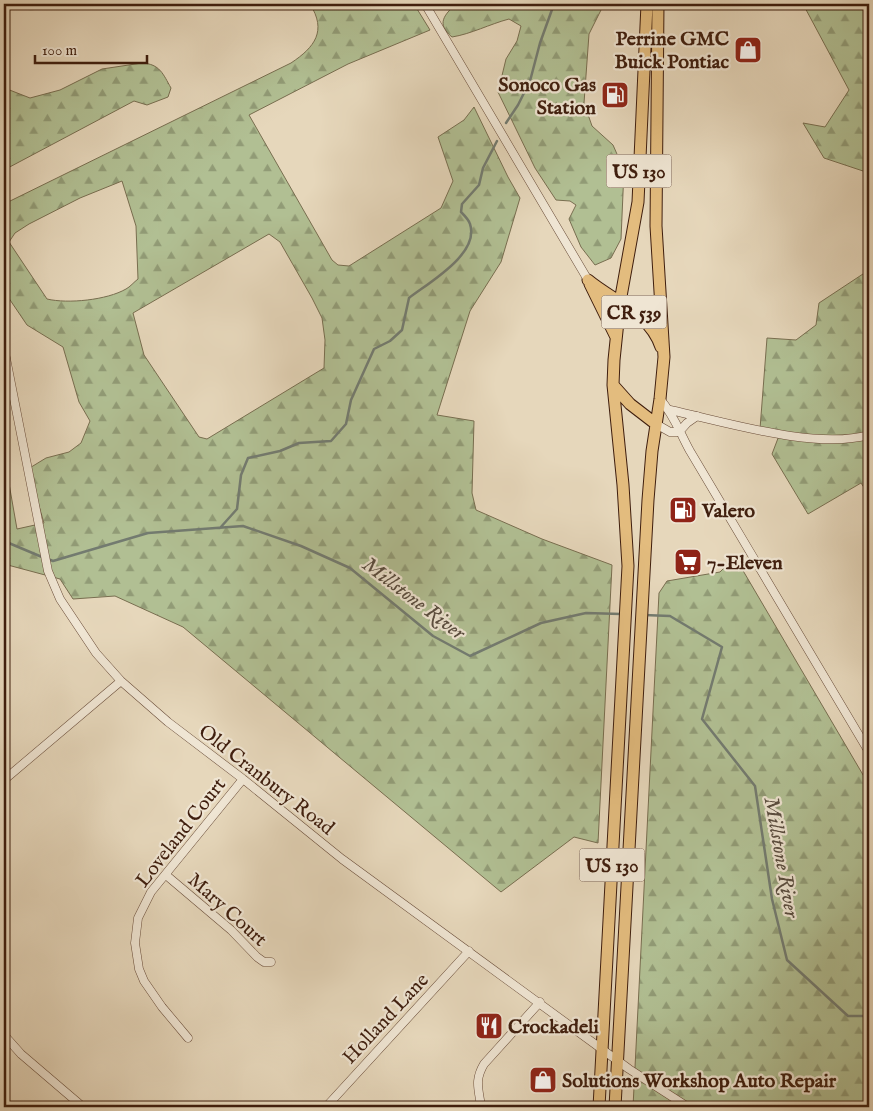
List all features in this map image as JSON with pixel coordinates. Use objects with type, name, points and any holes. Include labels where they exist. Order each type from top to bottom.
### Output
[{"type":"highway","name":"US 130","points":[[598,1107],[627,604],[627,533],[613,385],[620,302],[638,202],[648,4]]},
{"type":"highway","name":"US 130","points":[[615,1107],[648,500],[664,357],[656,226],[658,4]]},
{"type":"highway","points":[[598,289],[611,288],[619,282],[625,273]]},
{"type":"highway","name":"CR 539","points":[[588,280],[649,324],[660,343],[664,357]]},
{"type":"highway","name":"CR 539","points":[[588,280],[617,333]]},
{"type":"highway","points":[[617,333],[628,321],[634,319],[649,324]]},
{"type":"highway","points":[[613,385],[639,412],[656,424]]},
{"type":"highway","points":[[639,412],[653,408],[660,399]]},
{"type":"street","points":[[4,16],[7,4]]},
{"type":"street","name":"CR 539","points":[[424,4],[588,280]]},
{"type":"street","name":"Old Cranbury Road","points":[[4,348],[48,571],[54,588],[84,636],[108,667],[121,681],[168,722],[243,779],[342,859],[617,1060],[688,1107]]},
{"type":"street","points":[[660,399],[676,420],[679,432],[869,752]]},
{"type":"street","points":[[670,410],[771,432],[806,437],[832,439],[860,438],[869,435]]},
{"type":"street","points":[[656,424],[670,432],[679,432],[697,416]]},
{"type":"street","points":[[4,780],[121,681]]},
{"type":"street","name":"Loveland Court","points":[[188,1038],[162,1007],[144,981],[134,943],[138,918],[145,903],[166,875],[243,779]]},
{"type":"street","name":"Mary Court","points":[[166,875],[231,930],[257,958],[264,962],[272,962]]},
{"type":"street","name":"Holland Lane","points":[[326,1107],[469,951]]},
{"type":"street","points":[[481,1107],[477,1088],[480,1072],[484,1064],[540,1002]]},
{"type":"street","points":[[4,1035],[21,1054],[83,1107]]},
{"type":"green space","points":[[15,4],[60,4],[31,10]]},
{"type":"green space","points":[[310,4],[414,4],[430,30],[348,64],[249,115],[332,260],[338,265],[349,266],[441,208],[453,181],[438,137],[464,120],[474,107],[520,198],[501,262],[470,311],[437,415],[474,421],[472,493],[476,510],[542,539],[612,565],[598,843],[574,837],[501,892],[183,627],[115,596],[73,599],[60,579],[4,564],[4,455],[17,529],[44,523],[28,469],[46,458],[69,452],[81,443],[90,421],[79,402],[63,347],[27,325],[4,291],[4,204],[291,63],[306,51],[316,38],[318,22]],"holes":[[[122,181],[136,226],[138,279],[126,289],[109,296],[76,301],[47,299],[9,242],[15,233],[29,224],[80,198]],[[269,234],[280,242],[322,318],[325,340],[324,368],[207,439],[199,437],[144,355],[133,313]]]},
{"type":"green space","points":[[456,4],[604,4],[589,34],[584,103],[592,126],[613,145],[624,170],[621,239],[611,258],[595,265],[581,247],[569,219],[576,205],[570,201],[556,200],[535,168],[498,92],[506,59],[517,41],[521,26],[509,19],[452,37],[443,24],[445,16]]},
{"type":"green space","points":[[803,4],[869,4],[869,173],[824,158],[803,123],[825,127],[849,90]]},
{"type":"green space","points":[[142,63],[153,65],[163,74],[171,88],[168,97],[147,105],[134,101],[4,170],[4,91],[7,89],[30,98],[60,90],[102,69]]},
{"type":"green space","points":[[869,270],[869,495],[861,483],[808,514],[772,454],[780,433],[760,429],[767,338],[796,340],[816,325],[819,303]]},
{"type":"green space","points":[[735,557],[869,785],[869,1107],[694,1107],[688,1104],[687,1107],[633,1107],[659,593],[667,581],[720,572]]},
{"type":"waterway","points":[[506,123],[530,81],[540,43],[554,4]]},
{"type":"waterway","points":[[220,528],[237,509],[241,475],[248,458],[280,451],[299,443],[331,441],[346,424],[351,400],[374,349],[390,341],[402,330],[409,298],[450,267],[467,246],[471,235],[470,224],[461,212],[462,204],[479,185],[483,168],[497,141]]},
{"type":"waterway","name":"Millstone River","points":[[48,559],[53,561],[148,533],[243,526],[301,546],[350,568],[433,636],[470,656],[541,623],[586,613],[621,614]]},
{"type":"waterway","name":"Millstone River","points":[[4,541],[42,557]]},
{"type":"waterway","name":"Millstone River","points":[[644,615],[670,616],[722,647],[702,719],[755,786],[772,899],[787,960],[848,1016],[869,1016]]},
{"type":"place","name":"Perrine GMC Buick Pontiac","points":[[748,50]]},
{"type":"place","name":"Sonoco Gas Station","points":[[615,95]]},
{"type":"place","name":"Valero","points":[[683,510]]},
{"type":"place","name":"7-Eleven","points":[[688,562]]},
{"type":"place","name":"Crockadeli","points":[[489,1026]]},
{"type":"place","name":"Solutions Workshop Auto Repair","points":[[543,1080]]}]
